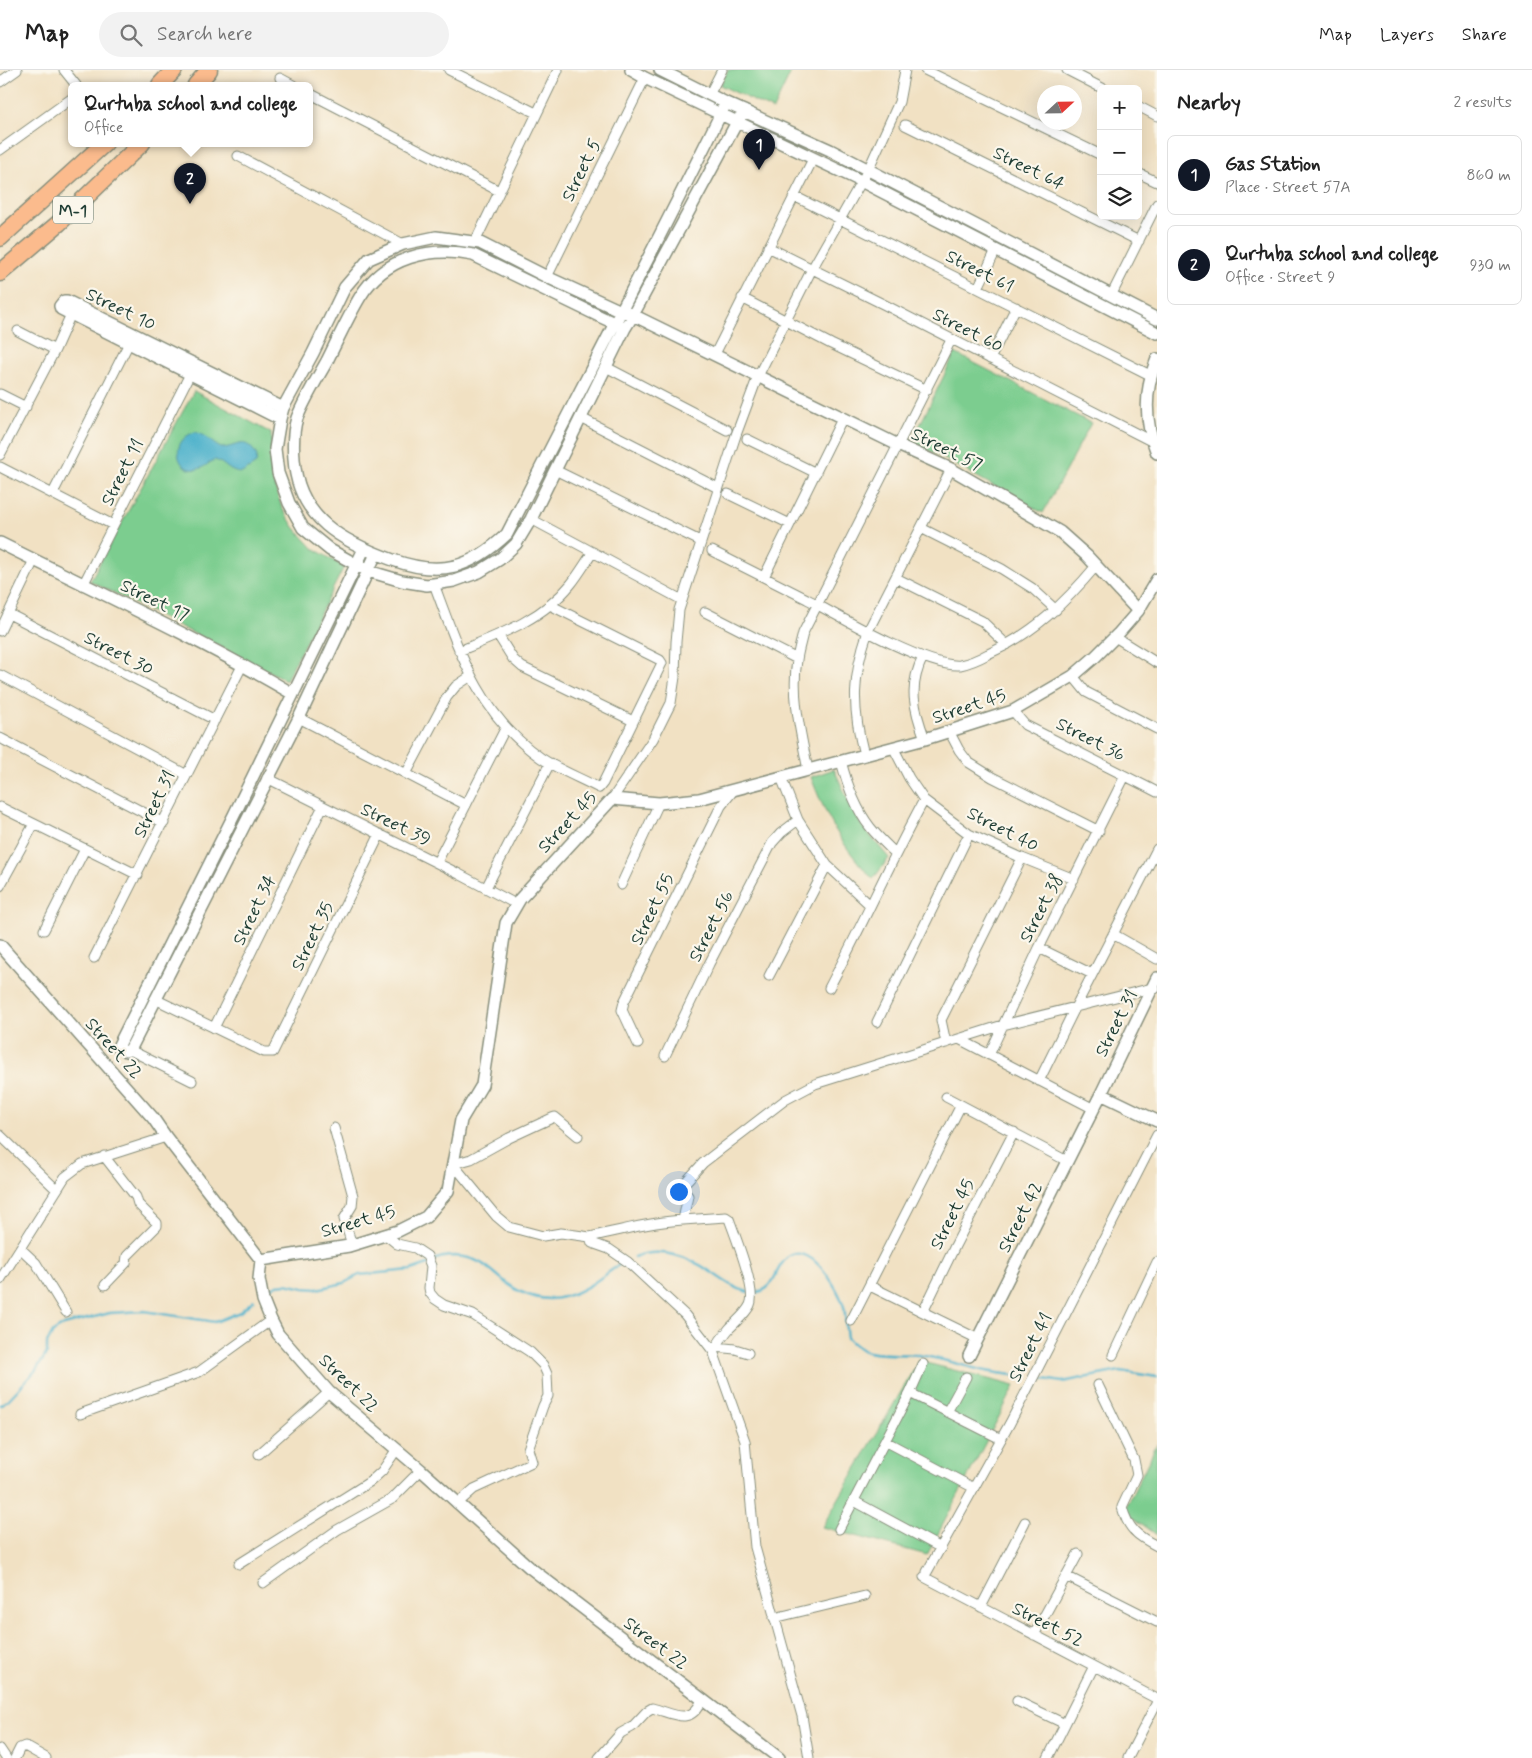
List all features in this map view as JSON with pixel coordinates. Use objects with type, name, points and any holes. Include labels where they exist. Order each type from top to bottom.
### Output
[{"type":"highway","points":[[163,82],[174,70]]},
{"type":"highway","points":[[199,82],[209,70]]},
{"type":"highway","name":"M-1","points":[[0,238],[101,147]]},
{"type":"highway","name":"M-1","points":[[0,273],[59,223],[138,147]]},
{"type":"street","points":[[0,82],[17,70]]},
{"type":"street","points":[[64,70],[74,82]]},
{"type":"street","points":[[450,70],[536,114]]},
{"type":"street","points":[[474,242],[558,70]]},
{"type":"street","points":[[631,70],[861,181],[1157,333]]},
{"type":"street","points":[[660,70],[726,103],[830,150],[1157,319]]},
{"type":"street","points":[[710,95],[722,70]]},
{"type":"street","points":[[612,799],[653,739],[671,703],[675,677],[676,642],[682,600],[700,541],[758,376],[812,269],[868,170],[899,102],[905,70]]},
{"type":"street","points":[[925,70],[1097,153]]},
{"type":"street","points":[[1067,70],[1084,74],[1099,85]]},
{"type":"street","points":[[280,78],[288,82]]},
{"type":"street","name":"Street 5","points":[[547,277],[645,78]]},
{"type":"street","points":[[313,95],[499,191]]},
{"type":"street","points":[[0,150],[68,101]]},
{"type":"street","points":[[625,328],[614,323],[519,278],[473,255],[439,251],[409,257],[381,272],[361,295],[297,419],[293,443],[294,468],[302,494],[316,517],[337,534],[364,549],[412,567],[449,568],[472,560],[492,548],[507,534],[614,323],[650,257],[726,103]]},
{"type":"street","points":[[1142,108],[1157,116]]},
{"type":"street","name":"Street 57","points":[[744,111],[737,122],[633,315],[625,328],[531,519],[516,544],[500,559],[479,572],[454,581],[427,585],[368,572],[330,550],[303,528],[289,503],[278,473],[275,450],[281,413],[345,287],[369,259],[403,244],[436,237],[480,243],[547,277],[633,315],[715,354],[951,470],[1060,532],[1087,556],[1138,611]]},
{"type":"street","name":"Street 64","points":[[904,124],[1139,241]]},
{"type":"street","points":[[238,156],[403,244]]},
{"type":"street","points":[[715,354],[813,159]]},
{"type":"street","points":[[1142,175],[1157,182]]},
{"type":"street","name":"Street 61","points":[[794,196],[1150,375]]},
{"type":"street","points":[[1112,296],[1157,204]]},
{"type":"street","name":"Street 60","points":[[768,247],[990,359],[1155,447]]},
{"type":"street","points":[[978,288],[996,250]]},
{"type":"street","points":[[650,257],[661,263]]},
{"type":"street","points":[[519,278],[524,266]]},
{"type":"street","points":[[742,298],[927,390]]},
{"type":"street","name":"Street 10","points":[[64,301],[76,305],[281,413],[190,374],[61,309],[60,306],[64,301]]},
{"type":"street","points":[[990,359],[1016,307]]},
{"type":"street","points":[[0,455],[55,350],[71,314]]},
{"type":"street","points":[[18,331],[55,350]]},
{"type":"street","points":[[808,770],[797,713],[797,658],[803,633],[951,340]]},
{"type":"street","points":[[53,494],[129,343]]},
{"type":"street","points":[[313,353],[327,360]]},
{"type":"street","points":[[1155,447],[1146,415],[1150,375],[1157,359]]},
{"type":"street","points":[[606,367],[727,430]]},
{"type":"street","name":"Street 11","points":[[83,585],[190,374]]},
{"type":"street","points":[[0,394],[26,407]]},
{"type":"street","points":[[764,577],[843,417]]},
{"type":"street","points":[[581,418],[718,488]]},
{"type":"street","points":[[747,439],[816,473]]},
{"type":"street","points":[[554,440],[567,446]]},
{"type":"street","points":[[0,467],[113,526]]},
{"type":"street","points":[[555,470],[700,541]]},
{"type":"street","points":[[864,755],[855,713],[859,657],[868,631],[951,470]]},
{"type":"street","points":[[283,487],[298,481]]},
{"type":"street","points":[[728,494],[790,524]]},
{"type":"street","points":[[531,519],[682,600]]},
{"type":"street","points":[[921,528],[1002,569],[1032,588],[1056,610]]},
{"type":"street","name":"Street 17","points":[[0,542],[242,664],[293,694]]},
{"type":"street","points":[[125,1049],[234,815],[364,549]]},
{"type":"street","points":[[459,651],[520,624],[550,605],[571,584],[593,552]]},
{"type":"street","points":[[712,552],[923,657],[939,663],[960,665],[1007,645],[1041,623],[1056,610],[1096,566]]},
{"type":"street","points":[[125,1049],[156,999],[299,718],[376,554]]},
{"type":"street","points":[[482,554],[489,566]]},
{"type":"street","points":[[0,631],[34,560]]},
{"type":"street","points":[[896,578],[982,621],[1007,645]]},
{"type":"street","name":"Street 45","points":[[261,1260],[352,1245],[398,1231],[426,1217],[448,1191],[461,1120],[482,1085],[506,923],[520,899],[612,799],[659,803],[699,799],[925,739],[1014,711],[1073,676],[1115,637],[1138,611],[1157,579]]},
{"type":"street","name":"Street 45","points":[[434,584],[459,651],[481,696],[506,727],[541,758],[599,788],[662,663],[660,660],[550,605]]},
{"type":"street","points":[[705,612],[797,658]]},
{"type":"street","name":"Street 30","points":[[9,614],[214,720]]},
{"type":"street","points":[[498,635],[514,659],[522,667],[633,721]]},
{"type":"street","points":[[1115,637],[1157,663]]},
{"type":"street","points":[[923,657],[913,682],[916,713],[925,739]]},
{"type":"street","name":"Street 31","points":[[94,958],[138,875],[242,664]]},
{"type":"street","points":[[0,675],[187,775]]},
{"type":"street","points":[[406,774],[447,696],[456,686],[471,676]]},
{"type":"street","points":[[1073,676],[1086,692],[1156,726]]},
{"type":"street","name":"Street 36","points":[[1014,711],[1025,725],[1157,792]]},
{"type":"street","points":[[299,718],[466,805]]},
{"type":"street","points":[[437,862],[506,727]]},
{"type":"street","points":[[949,731],[968,762],[992,778],[1099,831]]},
{"type":"street","points":[[0,738],[164,823]]},
{"type":"street","name":"Street 40","points":[[893,747],[909,778],[924,800],[969,834],[1074,879]]},
{"type":"street","points":[[840,761],[857,806],[870,827],[895,853]]},
{"type":"street","points":[[486,888],[550,763]]},
{"type":"street","name":"Street 38","points":[[989,1055],[1039,948],[1126,776]]},
{"type":"street","points":[[781,777],[798,820],[827,865],[870,905]]},
{"type":"street","name":"Street 39","points":[[267,778],[437,862],[510,901]]},
{"type":"street","name":"Street 55","points":[[638,1044],[622,1010],[624,1002],[721,806],[733,791]]},
{"type":"street","points":[[829,988],[895,853],[924,800]]},
{"type":"street","points":[[621,884],[659,803]]},
{"type":"street","name":"Street 34","points":[[214,1028],[323,806]]},
{"type":"street","points":[[0,807],[138,875]]},
{"type":"street","points":[[234,815],[246,820]]},
{"type":"street","name":"Street 56","points":[[665,1056],[709,964],[772,843],[781,833],[798,820]]},
{"type":"street","points":[[0,886],[34,824]]},
{"type":"street","name":"Street 35","points":[[214,1028],[264,1052],[273,1052],[380,834]]},
{"type":"street","points":[[877,1022],[969,834]]},
{"type":"street","points":[[44,930],[85,849]]},
{"type":"street","points":[[1039,1081],[1157,849]]},
{"type":"street","points":[[946,1043],[941,1020],[1022,858]]},
{"type":"street","points":[[770,976],[827,865]]},
{"type":"street","points":[[1113,934],[1157,958]]},
{"type":"street","points":[[1039,948],[1092,974]]},
{"type":"street","name":"Street 22","points":[[2,950],[153,1118],[261,1260],[259,1279],[263,1300],[278,1334],[329,1392],[397,1449],[529,1567],[779,1758]]},
{"type":"street","points":[[683,1220],[688,1196],[681,1187],[684,1182],[703,1163],[785,1100],[815,1084],[1003,1025],[1156,986]]},
{"type":"street","name":"Street 31","points":[[1104,1088],[1156,986]]},
{"type":"street","points":[[156,999],[214,1028]]},
{"type":"street","points":[[959,1039],[1094,1109]]},
{"type":"street","points":[[125,1049],[192,1081]]},
{"type":"street","points":[[1104,1088],[1157,1121]]},
{"type":"street","name":"Street 42","points":[[969,1356],[1104,1088]]},
{"type":"street","points":[[946,1097],[1068,1161]]},
{"type":"street","points":[[852,1321],[961,1105]]},
{"type":"street","points":[[578,1136],[555,1118],[552,1118],[471,1159],[453,1164],[496,1216],[509,1227],[543,1236],[561,1233],[590,1237],[608,1234],[632,1226],[662,1221],[726,1217],[729,1219],[739,1245],[749,1282],[751,1303],[714,1349]]},
{"type":"street","points":[[334,1128],[353,1196],[352,1206],[344,1219],[352,1245]]},
{"type":"street","name":"Street 45","points":[[923,1312],[1014,1132]]},
{"type":"street","points":[[0,1135],[57,1190]]},
{"type":"street","name":"Street 41","points":[[926,1574],[1001,1439],[1157,1135]]},
{"type":"street","points":[[0,1280],[65,1177],[82,1164],[166,1137]]},
{"type":"street","points":[[104,1156],[136,1197],[138,1204],[157,1223],[157,1226],[126,1256],[126,1263],[105,1285]]},
{"type":"street","points":[[386,1235],[397,1244],[415,1248],[427,1256],[432,1266],[429,1288],[430,1293],[435,1299],[444,1305],[472,1315],[530,1352],[543,1365],[547,1374],[548,1396],[528,1449],[532,1462],[474,1489],[457,1504]]},
{"type":"street","points":[[590,1237],[592,1243],[609,1249],[635,1268],[685,1315],[714,1349],[745,1441],[755,1547],[802,1716],[809,1758]]},
{"type":"street","points":[[20,1248],[36,1263],[66,1312]]},
{"type":"street","points":[[1113,1355],[1157,1262]]},
{"type":"street","points":[[870,1286],[978,1339]]},
{"type":"street","points":[[80,1414],[199,1372],[271,1320]]},
{"type":"street","points":[[714,1349],[735,1349],[748,1353]]},
{"type":"street","points":[[839,1529],[910,1393],[923,1364]]},
{"type":"street","points":[[947,1412],[966,1377]]},
{"type":"street","points":[[1098,1385],[1134,1460],[1137,1475],[1122,1506],[1125,1517],[1132,1530],[1157,1546]]},
{"type":"street","points":[[259,1454],[329,1392]]},
{"type":"street","points":[[910,1393],[1001,1439]]},
{"type":"street","points":[[885,1441],[974,1488]]},
{"type":"street","points":[[239,1564],[371,1481],[382,1471],[397,1449]]},
{"type":"street","points":[[263,1583],[337,1530],[392,1499],[421,1470]]},
{"type":"street","points":[[854,1501],[941,1548]]},
{"type":"street","points":[[981,1607],[1025,1522]]},
{"type":"street","points":[[1034,1635],[1078,1554]]},
{"type":"street","name":"Street 52","points":[[926,1574],[981,1607],[1157,1701]]},
{"type":"street","points":[[1066,1576],[1157,1622]]},
{"type":"street","points":[[774,1618],[865,1596]]},
{"type":"street","points":[[1048,1758],[1094,1666]]},
{"type":"street","points":[[600,1758],[621,1733],[632,1727],[652,1708],[677,1717],[684,1716],[692,1714],[698,1709],[702,1700]]},
{"type":"street","points":[[1017,1701],[1065,1724]]},
{"type":"street","points":[[1128,1758],[1157,1701]]},
{"type":"street","points":[[15,1758],[20,1748],[25,1746],[46,1758]]},
{"type":"street","points":[[0,1749],[6,1758]]},
{"type":"green space","points":[[728,70],[792,70],[773,110],[720,85]]},
{"type":"green space","points":[[955,353],[1091,423],[1043,513],[912,441]]},
{"type":"green space","points":[[194,391],[271,433],[272,478],[282,508],[294,527],[313,548],[344,567],[286,680],[90,581]]},
{"type":"green space","points":[[834,769],[862,826],[889,858],[873,879],[853,856],[836,831],[811,777]]},
{"type":"green space","points":[[919,1361],[1015,1386],[927,1555],[822,1527]]},
{"type":"green space","points":[[1157,1444],[1157,1535],[1124,1511]]},
{"type":"water","points":[[195,432],[221,448],[240,444],[249,445],[257,456],[256,464],[242,473],[230,470],[215,460],[198,469],[185,467],[178,456],[181,442]]},
{"type":"waterway","points":[[634,1257],[654,1253],[674,1255],[702,1266],[733,1286],[748,1292]]},
{"type":"waterway","points":[[753,1293],[766,1289],[770,1285],[784,1261],[793,1255],[802,1254],[812,1259],[828,1277],[841,1298],[844,1307],[847,1338],[865,1351],[870,1353],[926,1356],[981,1370],[1027,1377]]},
{"type":"waterway","points":[[432,1261],[443,1257],[467,1258],[484,1265],[521,1292],[547,1299],[571,1295],[623,1262]]},
{"type":"waterway","points":[[265,1291],[277,1285],[286,1284],[317,1289],[344,1283],[359,1275],[411,1270],[428,1264]]},
{"type":"waterway","points":[[0,1405],[9,1399],[36,1370],[47,1353],[47,1343],[53,1332],[64,1325],[110,1313],[144,1311],[215,1322],[240,1312],[254,1300]]},
{"type":"waterway","points":[[1044,1379],[1062,1382],[1120,1371],[1157,1377]]},
{"type":"place","name":"Gas Station","points":[[759,170]]},
{"type":"place","name":"Qurtuba school and college","points":[[190,204]]}]
